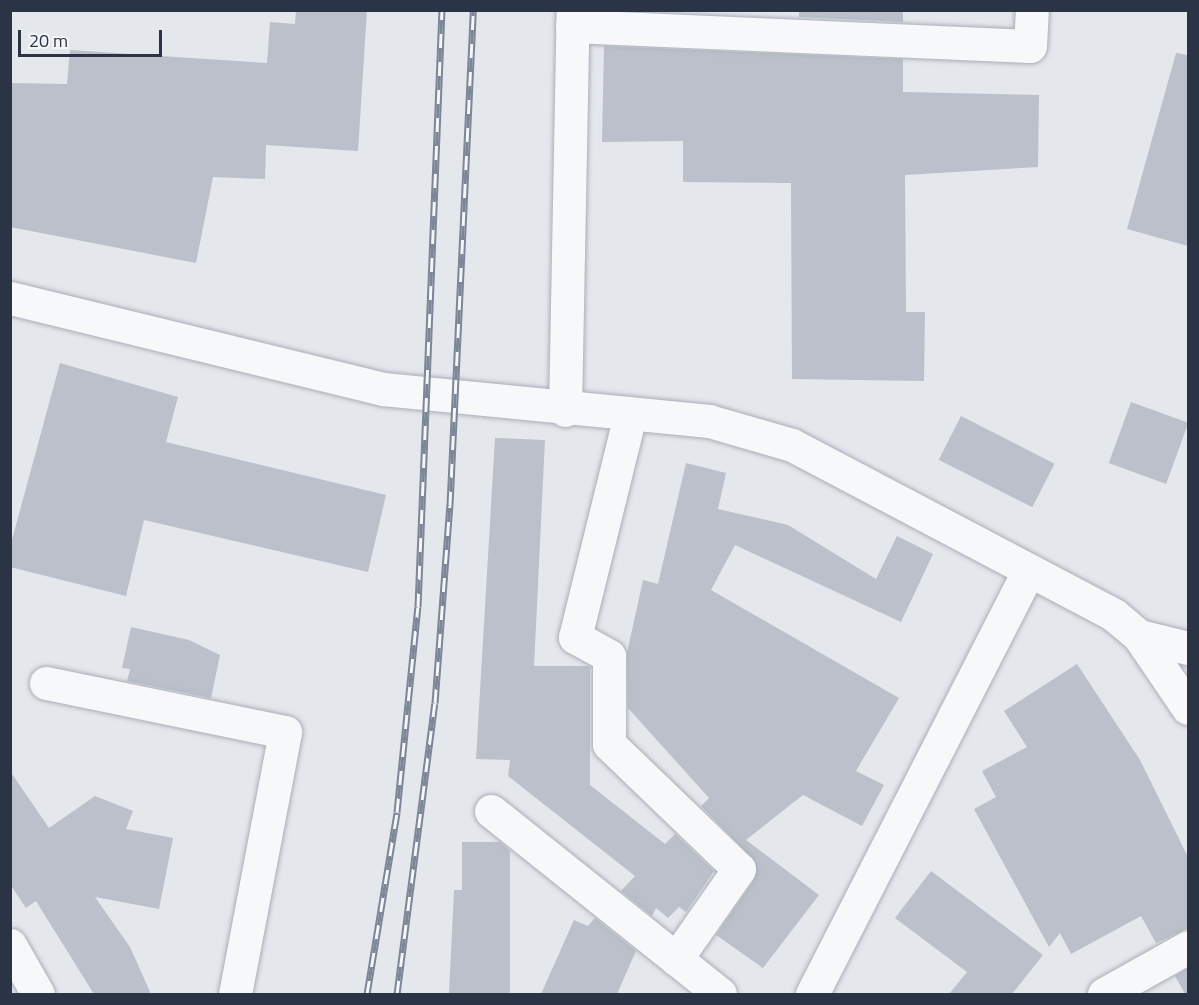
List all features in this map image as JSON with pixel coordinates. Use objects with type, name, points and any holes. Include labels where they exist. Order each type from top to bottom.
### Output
[{"type":"street","points":[[565,410],[572,18],[1030,46],[1032,10]]},
{"type":"street","points":[[10,298],[383,389],[565,410],[709,421],[792,445],[1114,615],[1139,636],[1188,708]]},
{"type":"street","points":[[630,415],[575,637],[609,656],[609,744],[739,869],[676,959]]},
{"type":"street","points":[[808,990],[1029,570]]},
{"type":"street","points":[[1139,636],[1188,648]]},
{"type":"street","points":[[45,683],[285,732],[235,994]]},
{"type":"street","points":[[491,811],[720,994]]},
{"type":"street","points":[[10,945],[38,994]]},
{"type":"street","points":[[1104,994],[1188,947]]},
{"type":"building","points":[[296,10],[367,10],[358,151],[266,145],[265,179],[213,177],[196,263],[10,227],[10,83],[67,84],[70,50],[267,63],[270,22],[295,24]]},
{"type":"building","points":[[799,10],[903,10],[903,22],[799,17]]},
{"type":"building","points":[[604,46],[903,59],[903,92],[1039,95],[1038,167],[905,175],[906,312],[925,312],[924,381],[792,379],[791,183],[683,182],[683,141],[602,142]]},
{"type":"building","points":[[1176,53],[1188,55],[1188,246],[1127,229]]},
{"type":"building","points":[[60,363],[178,397],[166,442],[386,495],[368,572],[144,520],[126,596],[10,567],[10,547]]},
{"type":"building","points":[[1131,402],[1188,423],[1166,484],[1109,463]]},
{"type":"building","points":[[961,416],[1055,464],[1032,507],[939,460]]},
{"type":"building","points":[[495,438],[545,440],[534,666],[590,667],[590,785],[665,844],[675,834],[714,871],[686,912],[679,907],[668,918],[656,908],[652,916],[621,891],[635,876],[508,776],[510,760],[476,759]]},
{"type":"building","points":[[686,463],[726,473],[718,509],[788,525],[876,579],[897,536],[933,554],[901,622],[735,545],[711,590],[899,698],[856,771],[884,785],[862,826],[803,795],[746,840],[819,895],[763,968],[716,935],[754,880],[756,862],[701,806],[709,798],[628,708],[627,653],[643,580],[658,584]]},
{"type":"building","points":[[131,627],[189,640],[220,655],[211,698],[127,681],[130,669],[122,668]]},
{"type":"building","points":[[1077,664],[1140,760],[1188,857],[1188,928],[1156,943],[1141,916],[1071,954],[1060,933],[1049,947],[974,809],[996,797],[982,771],[1027,747],[1004,711]]},
{"type":"building","points":[[10,771],[49,828],[95,796],[133,811],[126,829],[173,838],[159,909],[95,897],[130,947],[151,994],[94,994],[36,901],[26,908],[10,884]]},
{"type":"building","points":[[462,842],[500,842],[510,851],[510,994],[449,994],[454,890],[462,890]]},
{"type":"building","points":[[931,871],[1043,955],[1012,994],[949,994],[967,972],[895,918]]},
{"type":"building","points":[[595,918],[636,951],[617,994],[541,994],[574,920],[588,926]]},
{"type":"building","points":[[1188,968],[1188,994],[1185,994],[1175,976]]},
{"type":"railway","points":[[367,994],[397,812],[418,607],[442,10]]},
{"type":"railway","points":[[397,994],[435,703],[450,505],[473,10]]}]
